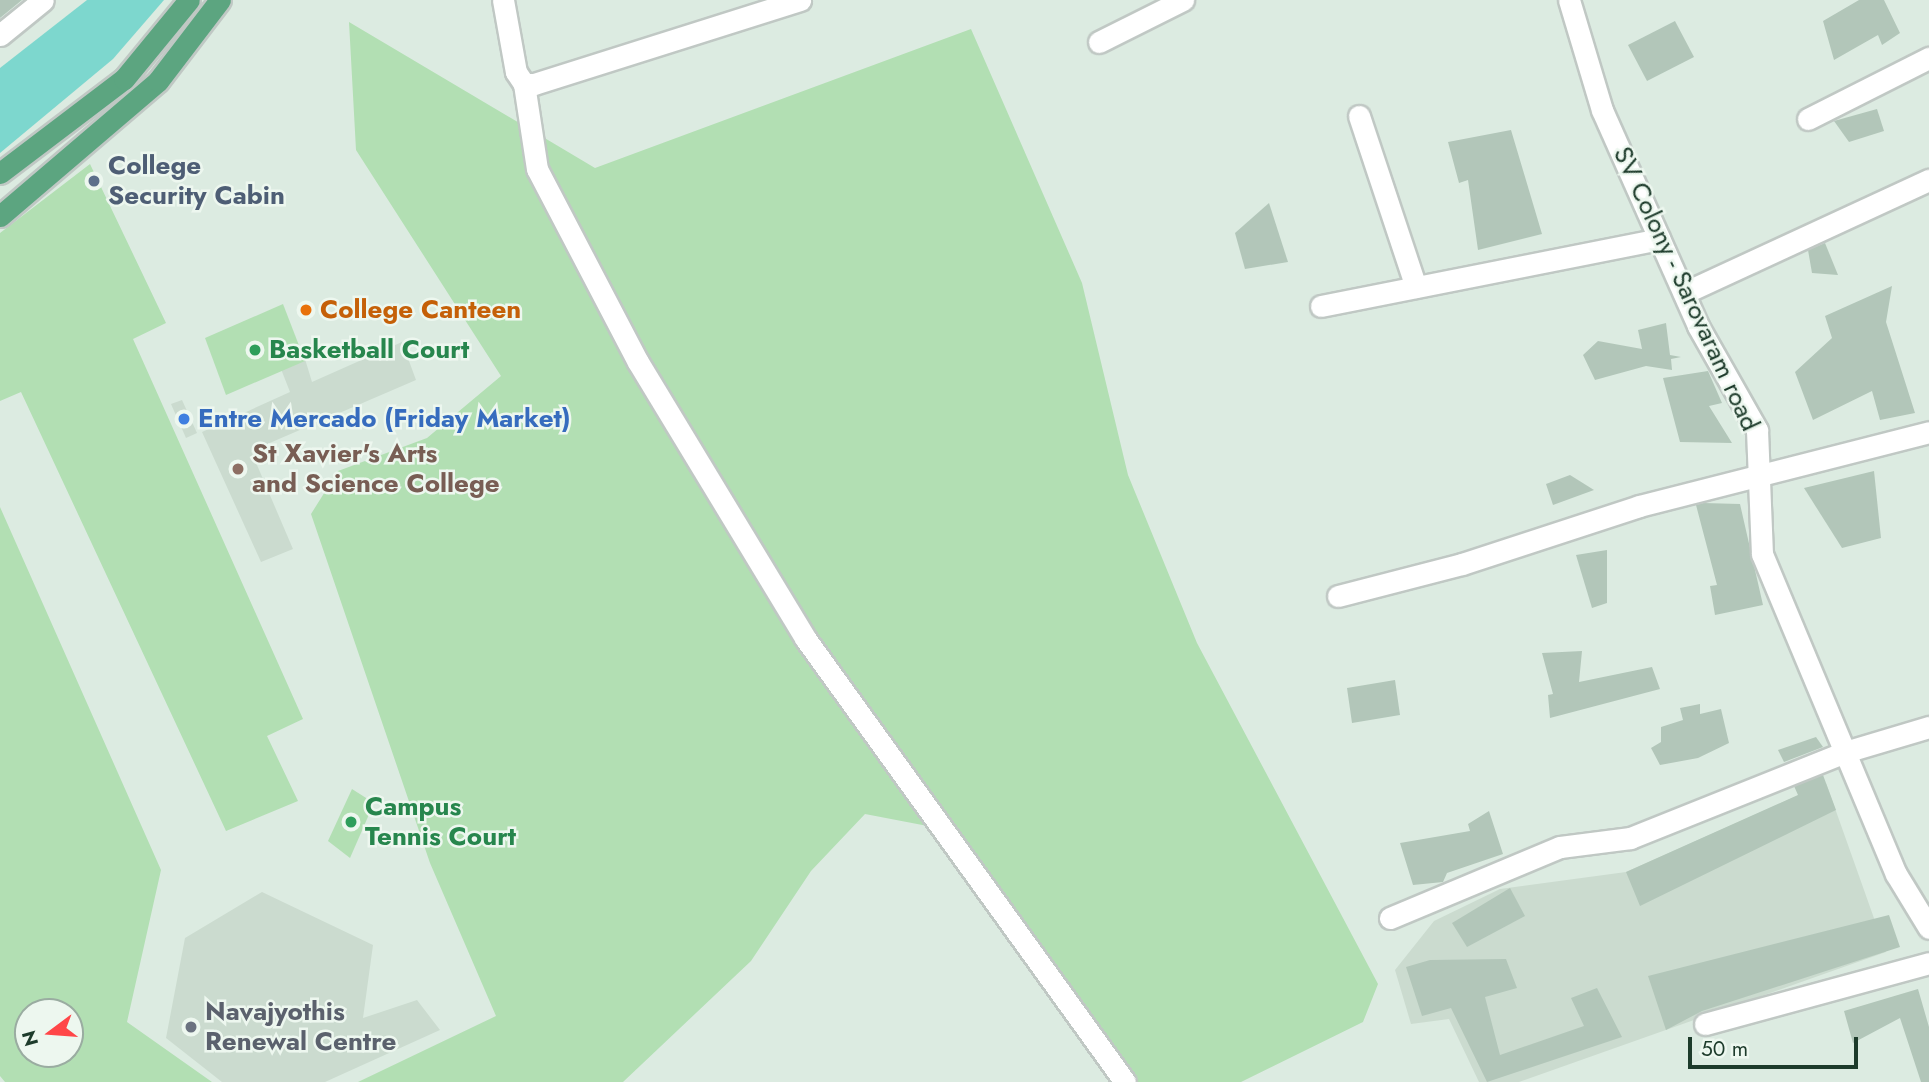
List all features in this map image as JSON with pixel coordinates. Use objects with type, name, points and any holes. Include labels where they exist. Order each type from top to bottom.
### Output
[{"type":"main road","points":[[0,173],[124,79],[189,0]]},
{"type":"main road","points":[[0,216],[158,81],[220,0]]},
{"type":"street","points":[[0,35],[43,0]]},
{"type":"street","points":[[503,0],[516,72],[524,85],[537,169],[638,362],[805,638],[1125,1082]]},
{"type":"street","points":[[524,85],[800,0]]},
{"type":"street","points":[[1099,41],[1183,0]]},
{"type":"street","name":"SV Colony - Sarovaram road","points":[[1569,0],[1602,110],[1684,293],[1757,430],[1762,554],[1845,752],[1921,899],[1929,928]]},
{"type":"street","points":[[1808,119],[1929,58]]},
{"type":"street","points":[[1359,116],[1416,287]]},
{"type":"street","points":[[1684,293],[1929,180]]},
{"type":"street","points":[[1321,306],[1659,239]]},
{"type":"street","points":[[1338,596],[1462,564],[1639,506],[1759,478],[1929,432]]},
{"type":"street","points":[[1390,918],[1560,847],[1630,838],[1845,752],[1929,727]]},
{"type":"street","points":[[1705,1024],[1929,963]]},
{"type":"shaded area","name":"St Xavier's Arts and Science College","points":[[402,342],[416,380],[251,451],[293,549],[261,562],[202,432],[290,392],[281,369],[305,359],[312,382]]},
{"type":"shaded area","name":"Entre Mercado (Friday Market)","points":[[182,400],[197,433],[186,438],[171,404]]},
{"type":"shaded area","points":[[1826,783],[1886,952],[1519,1082],[1479,1082],[1449,1019],[1411,1024],[1395,970],[1434,921],[1500,889],[1626,872]]},
{"type":"shaded area","points":[[262,892],[373,945],[363,1018],[417,1000],[440,1030],[325,1082],[222,1082],[166,1038],[185,938]]},
{"type":"green space","points":[[349,22],[595,168],[971,29],[1082,283],[1128,475],[1197,643],[1378,984],[1363,1022],[1241,1082],[1125,1082],[938,828],[865,814],[811,871],[751,961],[623,1082],[358,1082],[496,1016],[430,863],[311,514],[338,471],[427,438],[501,376],[356,150]]},
{"type":"green space","points":[[90,164],[166,323],[133,339],[303,719],[267,736],[298,801],[226,831],[21,392],[0,401],[0,233]]},
{"type":"green space","name":"Basketball Court","points":[[283,304],[305,361],[226,395],[205,338]]},
{"type":"green space","points":[[0,507],[161,870],[127,1022],[212,1082],[5,1082],[0,1076]]},
{"type":"green space","name":"Campus Tennis Court","points":[[352,789],[374,803],[350,858],[328,841]]},
{"type":"water","points":[[87,0],[164,0],[113,59],[0,153],[0,68]]},
{"type":"building","points":[[0,0],[22,0],[0,18]]},
{"type":"building","points":[[1859,0],[1884,0],[1900,33],[1882,45],[1878,35],[1834,60],[1823,21]]},
{"type":"building","points":[[1675,21],[1694,57],[1647,81],[1628,45]]},
{"type":"building","points":[[1877,109],[1884,131],[1849,142],[1834,121]]},
{"type":"building","points":[[1511,130],[1542,234],[1478,250],[1468,180],[1459,183],[1448,142]]},
{"type":"building","points":[[1269,203],[1288,262],[1245,269],[1235,233]]},
{"type":"building","points":[[1825,243],[1838,275],[1812,273],[1808,250]]},
{"type":"building","points":[[1892,286],[1886,322],[1915,413],[1880,420],[1872,391],[1813,420],[1795,372],[1832,338],[1825,316]]},
{"type":"building","points":[[1666,323],[1670,355],[1681,357],[1671,359],[1672,370],[1646,366],[1595,380],[1583,355],[1598,341],[1642,349],[1638,330]]},
{"type":"building","points":[[1708,371],[1722,403],[1709,406],[1732,443],[1680,442],[1663,378]]},
{"type":"building","points":[[1874,471],[1881,538],[1842,548],[1804,488]]},
{"type":"building","points":[[1570,475],[1594,490],[1553,505],[1546,484]]},
{"type":"building","points":[[1740,504],[1763,605],[1715,615],[1710,586],[1717,585],[1696,505]]},
{"type":"building","points":[[1607,550],[1607,603],[1592,608],[1576,555]]},
{"type":"building","points":[[1582,651],[1579,682],[1652,667],[1660,689],[1550,718],[1548,695],[1553,694],[1542,653]]},
{"type":"building","points":[[1395,680],[1400,715],[1352,723],[1347,688]]},
{"type":"building","points":[[1700,704],[1700,714],[1721,709],[1729,743],[1698,758],[1660,765],[1651,748],[1661,742],[1661,727],[1683,720],[1680,708]]},
{"type":"building","points":[[1816,737],[1823,747],[1784,762],[1778,750]]},
{"type":"building","points":[[1823,775],[1836,810],[1640,906],[1626,872],[1798,795],[1794,786]]},
{"type":"building","points":[[1489,811],[1503,854],[1447,873],[1443,882],[1413,885],[1400,843],[1470,831],[1468,824]]},
{"type":"building","points":[[1510,888],[1525,916],[1467,947],[1452,923]]},
{"type":"building","points":[[1889,915],[1900,947],[1702,1011],[1666,1030],[1648,976]]},
{"type":"building","points":[[1506,959],[1517,988],[1485,997],[1500,1055],[1584,1026],[1571,998],[1597,988],[1622,1037],[1487,1082],[1451,1008],[1422,1016],[1406,967],[1430,960]]},
{"type":"building","points":[[1918,989],[1929,1027],[1929,1082],[1921,1082],[1900,1018],[1853,1043],[1844,1011]]},
{"type":"place","name":"College Security Cabin","points":[[94,181]]},
{"type":"place","name":"College Canteen","points":[[306,310]]},
{"type":"place","name":"Basketball Court","points":[[255,350]]},
{"type":"place","name":"Entre Mercado (Friday Market)","points":[[184,419]]},
{"type":"place","name":"St Xavier's Arts and Science College","points":[[238,469]]},
{"type":"place","name":"Campus Tennis Court","points":[[351,822]]},
{"type":"place","name":"Navajyothis Renewal Centre","points":[[191,1027]]}]
